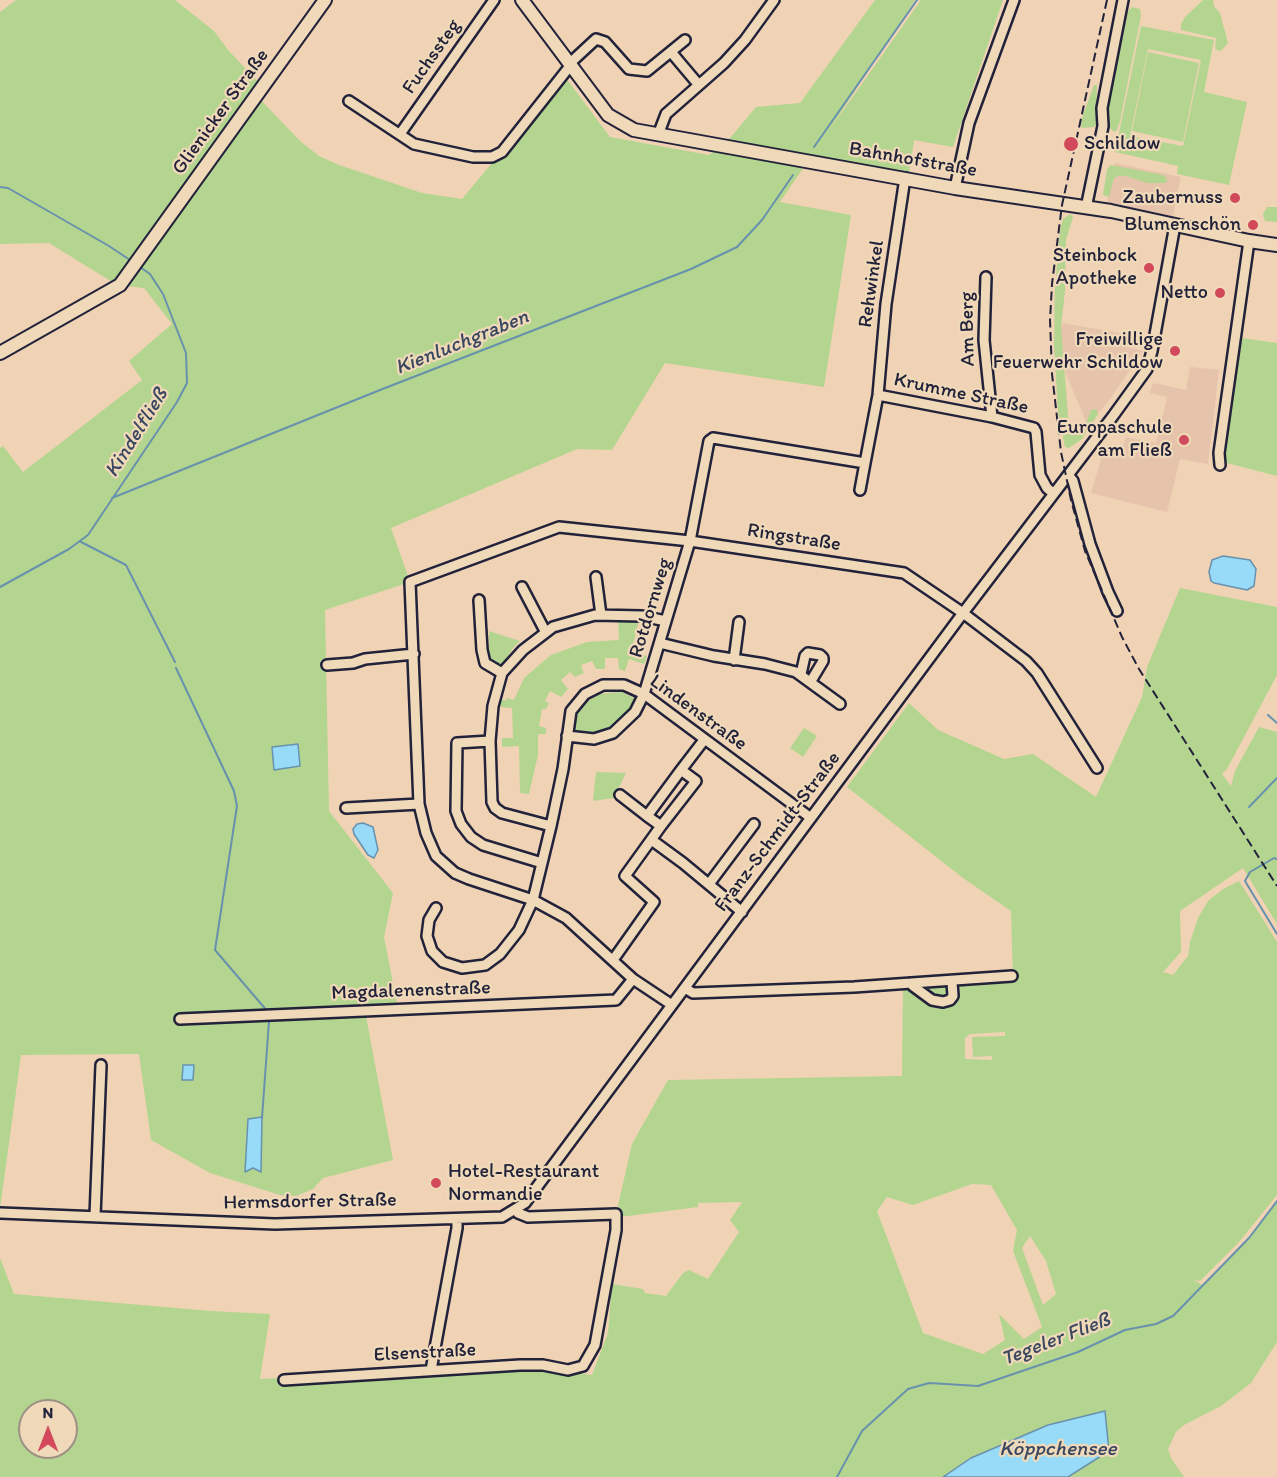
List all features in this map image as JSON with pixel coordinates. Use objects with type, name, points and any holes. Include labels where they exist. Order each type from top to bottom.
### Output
[{"type":"street","name":"Glienicker Straße","points":[[0,353],[116,290],[325,0]]},
{"type":"street","name":"Fuchssteg","points":[[400,134],[494,0]]},
{"type":"street","name":"Bahnhofstraße","points":[[522,0],[608,116],[634,130],[955,188],[1086,208],[1277,245]]},
{"type":"street","points":[[658,135],[666,114],[724,63],[745,40],[774,0]]},
{"type":"street","points":[[955,188],[969,123],[1014,0]]},
{"type":"street","points":[[1086,208],[1103,126],[1102,108],[1123,0]]},
{"type":"street","points":[[349,101],[414,144],[473,157],[492,157],[502,152],[569,65],[596,39],[605,42],[624,66],[633,70],[647,71],[685,40]]},
{"type":"street","points":[[671,52],[698,84]]},
{"type":"street","name":"Rehwinkel","points":[[878,395],[886,304],[905,178]]},
{"type":"street","name":"Franz-Schmidt-Straße","points":[[516,1210],[525,1203],[1147,369],[1175,225]]},
{"type":"street","points":[[1220,465],[1219,453],[1248,241]]},
{"type":"street","name":"Am Berg","points":[[986,277],[984,340],[992,417]]},
{"type":"street","name":"Krumme Straße","points":[[860,490],[878,395],[992,417],[1034,428],[1040,475],[1047,488],[1053,493]]},
{"type":"street","points":[[690,541],[710,441],[713,438],[865,463]]},
{"type":"street","points":[[1068,475],[1073,481],[1090,544],[1117,611]]},
{"type":"street","name":"Ringstraße","points":[[414,654],[410,582],[559,527],[690,541],[904,573],[963,613],[1026,661],[1037,673],[1097,768]]},
{"type":"street","name":"Rotdornweg","points":[[567,736],[594,739],[613,733],[635,712],[644,694],[690,541]]},
{"type":"street","points":[[596,578],[601,615]]},
{"type":"street","points":[[522,587],[545,631]]},
{"type":"street","points":[[479,600],[485,663],[502,673]]},
{"type":"street","points":[[551,826],[501,813],[492,802],[490,741],[493,706],[502,673],[545,631],[581,618],[601,615],[642,616],[666,621]]},
{"type":"street","points":[[734,660],[739,622]]},
{"type":"street","points":[[660,643],[734,660],[765,664],[801,674],[840,704]]},
{"type":"street","points":[[801,674],[805,656],[808,653],[823,657],[823,662],[811,681]]},
{"type":"street","points":[[327,665],[353,663],[365,658],[414,654],[419,804],[426,833],[436,856],[455,873],[533,900],[566,918],[633,979],[672,1005]]},
{"type":"street","name":"Lindenstraße","points":[[436,908],[429,920],[427,936],[432,951],[443,962],[462,968],[485,964],[500,954],[519,930],[533,900],[551,826],[563,769],[571,711],[585,694],[603,685],[624,685],[644,694],[811,818]]},
{"type":"street","points":[[647,816],[704,740]]},
{"type":"street","points":[[490,741],[457,744],[456,811],[461,824],[471,837],[483,845],[542,863]]},
{"type":"street","points":[[613,960],[654,902],[625,876],[696,781],[681,770]]},
{"type":"street","points":[[620,795],[661,826]]},
{"type":"street","points":[[346,808],[419,804]]},
{"type":"street","points":[[709,884],[754,824]]},
{"type":"street","points":[[652,841],[742,912]]},
{"type":"street","points":[[685,988],[693,993],[1012,976]]},
{"type":"street","name":"Magdalenenstraße","points":[[180,1019],[616,1000],[633,979]]},
{"type":"street","points":[[911,983],[932,1000],[943,1002],[950,1000],[953,996],[952,981]]},
{"type":"street","points":[[95,1216],[101,1065]]},
{"type":"street","name":"Hermsdorfer Straße","points":[[0,1213],[275,1224],[502,1217],[516,1210],[518,1214],[528,1217],[616,1214],[616,1230],[596,1345],[583,1366],[568,1370]]},
{"type":"street","points":[[431,1370],[457,1219]]},
{"type":"street","name":"Elsenstraße","points":[[284,1380],[543,1365],[568,1370]]},
{"type":"shaded area","points":[[1115,163],[1181,177],[1172,220],[1106,206]]},
{"type":"shaded area","points":[[1062,323],[1120,333],[1118,345],[1143,351],[1088,426],[1063,367],[1060,333]]},
{"type":"shaded area","name":"Europaschule am Fließ","points":[[1190,367],[1219,370],[1208,464],[1180,459],[1167,512],[1091,493],[1105,446],[1122,450],[1126,437],[1156,443],[1167,397],[1150,393],[1153,383],[1186,390]]},
{"type":"green space","points":[[16,0],[175,0],[214,31],[228,50],[263,87],[257,96],[300,141],[319,156],[422,193],[462,199],[492,163],[505,154],[566,78],[610,137],[709,155],[731,137],[756,107],[800,103],[875,0],[915,0],[828,132],[921,0],[1003,0],[953,147],[914,140],[909,174],[808,161],[780,202],[851,215],[824,387],[665,363],[612,450],[577,449],[391,528],[410,582],[325,610],[329,811],[393,893],[384,937],[398,1009],[365,1011],[393,1160],[323,1178],[313,1189],[296,1196],[280,1195],[210,1173],[151,1140],[139,1054],[21,1055],[0,1209],[0,448],[3,446],[23,472],[142,380],[129,361],[172,324],[144,288],[117,285],[49,243],[0,244],[0,12]],"holes":[[[262,1117],[261,1172],[253,1168]]]},
{"type":"green space","points":[[1203,0],[1213,0],[1214,6],[1220,13],[1228,43],[1221,51],[1215,49],[1216,38],[1181,30],[1185,17]]},
{"type":"green space","points":[[1132,7],[1140,9],[1141,16],[1120,121],[1114,132],[1108,122],[1108,95],[1128,11]]},
{"type":"green space","points":[[1141,26],[1214,40],[1204,92],[1247,102],[1229,185],[1177,174],[1178,166],[1115,152]],"holes":[[[1148,49],[1201,60],[1183,146],[1130,136]]]},
{"type":"green space","points":[[1148,52],[1199,63],[1183,142],[1132,131]]},
{"type":"green space","points":[[1094,85],[1097,85],[1096,124],[1094,127],[1082,128],[1080,124]]},
{"type":"green space","points":[[1111,165],[1163,175],[1167,179],[1166,183],[1147,183],[1119,176],[1114,178],[1109,197],[1103,195],[1107,169]]},
{"type":"green space","points":[[1267,207],[1277,207],[1277,222],[1265,221],[1263,214]]},
{"type":"green space","points":[[1070,214],[1073,217],[1066,240],[1065,291],[1061,327],[1069,428],[1072,434],[1084,429],[1091,410],[1096,409],[1098,414],[1082,439],[1069,448],[1065,447],[1058,412],[1054,344],[1055,289],[1060,231],[1063,219]]},
{"type":"green space","points":[[1242,338],[1277,343],[1277,476],[1223,462]]},
{"type":"green space","points":[[1180,588],[1277,607],[1277,675],[1227,769],[1222,774],[1231,786],[1235,771],[1259,727],[1277,732],[1277,924],[1243,868],[1180,911],[1181,952],[1163,972],[1173,975],[1188,956],[1198,918],[1208,901],[1223,889],[1239,881],[1277,942],[1277,1195],[1239,1242],[1200,1281],[1193,1280],[1203,1285],[1248,1238],[1277,1201],[1277,1342],[1251,1383],[1221,1406],[1184,1425],[1176,1432],[1168,1449],[1171,1458],[1184,1477],[1068,1477],[1109,1451],[971,1458],[943,1477],[0,1477],[0,1258],[14,1294],[270,1314],[260,1379],[520,1365],[592,1375],[608,1333],[612,1284],[643,1289],[645,1293],[666,1296],[683,1273],[689,1270],[708,1279],[739,1232],[730,1220],[742,1202],[698,1203],[698,1207],[620,1217],[617,1210],[632,1144],[668,1080],[902,1076],[903,985],[909,985],[922,997],[953,1000],[958,997],[959,984],[1013,979],[1011,911],[963,878],[847,787],[909,703],[938,730],[1004,759],[1033,754],[1096,797],[1142,697],[1147,667]],"holes":[[[1005,1032],[1005,1036],[972,1037],[973,1057],[992,1056],[992,1060],[965,1059],[965,1038],[970,1034]],[[972,1184],[991,1185],[1017,1230],[1013,1251],[1042,1327],[1024,1339],[999,1314],[1005,1340],[983,1354],[923,1333],[877,1211],[887,1197],[913,1205]],[[1030,1236],[1046,1261],[1056,1294],[1043,1305],[1022,1248]]]},
{"type":"green space","points":[[618,617],[640,617],[631,652],[647,656],[644,664],[629,659],[625,671],[619,669],[618,658],[605,658],[605,669],[596,669],[592,661],[581,665],[584,673],[575,677],[570,672],[561,680],[568,689],[561,697],[550,691],[545,701],[549,703],[546,709],[542,709],[539,726],[546,728],[546,734],[538,734],[538,755],[529,794],[520,793],[519,746],[502,747],[502,738],[513,738],[512,708],[499,707],[500,699],[514,700],[524,678],[551,655],[587,642],[619,640]]},
{"type":"green space","points":[[489,631],[520,641],[501,666],[489,661]]},
{"type":"green space","points":[[621,692],[636,699],[631,712],[611,729],[592,733],[573,731],[577,714],[585,703],[598,694]]},
{"type":"green space","points":[[804,728],[817,736],[803,757],[790,748]]},
{"type":"green space","points":[[596,772],[626,773],[614,798],[593,801]]},
{"type":"green space","points":[[919,985],[949,986],[951,990],[948,999],[936,999]]},
{"type":"water","points":[[1223,556],[1250,560],[1256,569],[1254,586],[1247,590],[1211,581],[1209,572],[1212,560]]},
{"type":"water","points":[[298,744],[300,766],[274,770],[272,747]]},
{"type":"water","points":[[363,823],[373,827],[378,850],[374,858],[368,855],[354,834],[353,829],[357,824]]},
{"type":"water","points":[[183,1065],[194,1065],[193,1080],[182,1080]]},
{"type":"water","points":[[262,1117],[261,1172],[253,1168],[245,1172],[248,1119]]},
{"type":"water","name":"Köppchensee","points":[[1105,1411],[1109,1451],[1068,1477],[943,1477],[971,1458],[1048,1425]]},
{"type":"waterway","name":"Kienluchgraben","points":[[814,147],[917,0]]},
{"type":"waterway","name":"Kienluchgraben","points":[[112,498],[380,390],[691,269],[737,247],[762,220],[793,175]]},
{"type":"waterway","name":"Kindelfließ","points":[[0,187],[8,188],[133,262]]},
{"type":"waterway","name":"Kindelfließ","points":[[0,587],[69,549],[88,535],[177,402],[187,383],[186,353],[163,294],[150,274],[140,267]]},
{"type":"waterway","points":[[81,542],[126,565],[175,662]]},
{"type":"waterway","points":[[176,668],[234,791],[237,806],[215,950],[268,1012]]},
{"type":"waterway","points":[[1268,715],[1277,723]]},
{"type":"waterway","points":[[1249,807],[1277,778]]},
{"type":"waterway","name":"Tegeler Fließ","points":[[1277,859],[1274,858],[1250,872],[1245,881],[1277,934]]},
{"type":"waterway","points":[[262,1118],[269,1021]]},
{"type":"waterway","name":"Tegeler Fließ","points":[[837,1477],[862,1431],[908,1389],[929,1383],[978,1386],[1078,1352],[1125,1330],[1156,1324],[1173,1316],[1249,1238],[1277,1201]]},
{"type":"railway","points":[[1107,0],[1062,205],[1052,284],[1050,320],[1052,374],[1061,452],[1085,551],[1122,637],[1139,669],[1277,886]]},
{"type":"place","name":"Schildow","points":[[1071,144]]},
{"type":"place","name":"Zaubernuss","points":[[1235,198]]},
{"type":"place","name":"Blumenschön","points":[[1253,225]]},
{"type":"place","name":"Steinbock Apotheke","points":[[1149,268]]},
{"type":"place","name":"Netto","points":[[1220,293]]},
{"type":"place","name":"Freiwillige Feuerwehr Schildow","points":[[1175,351]]},
{"type":"place","name":"Europaschule am Fließ","points":[[1184,440]]},
{"type":"place","name":"Hotel-Restaurant Normandie","points":[[436,1183]]}]
